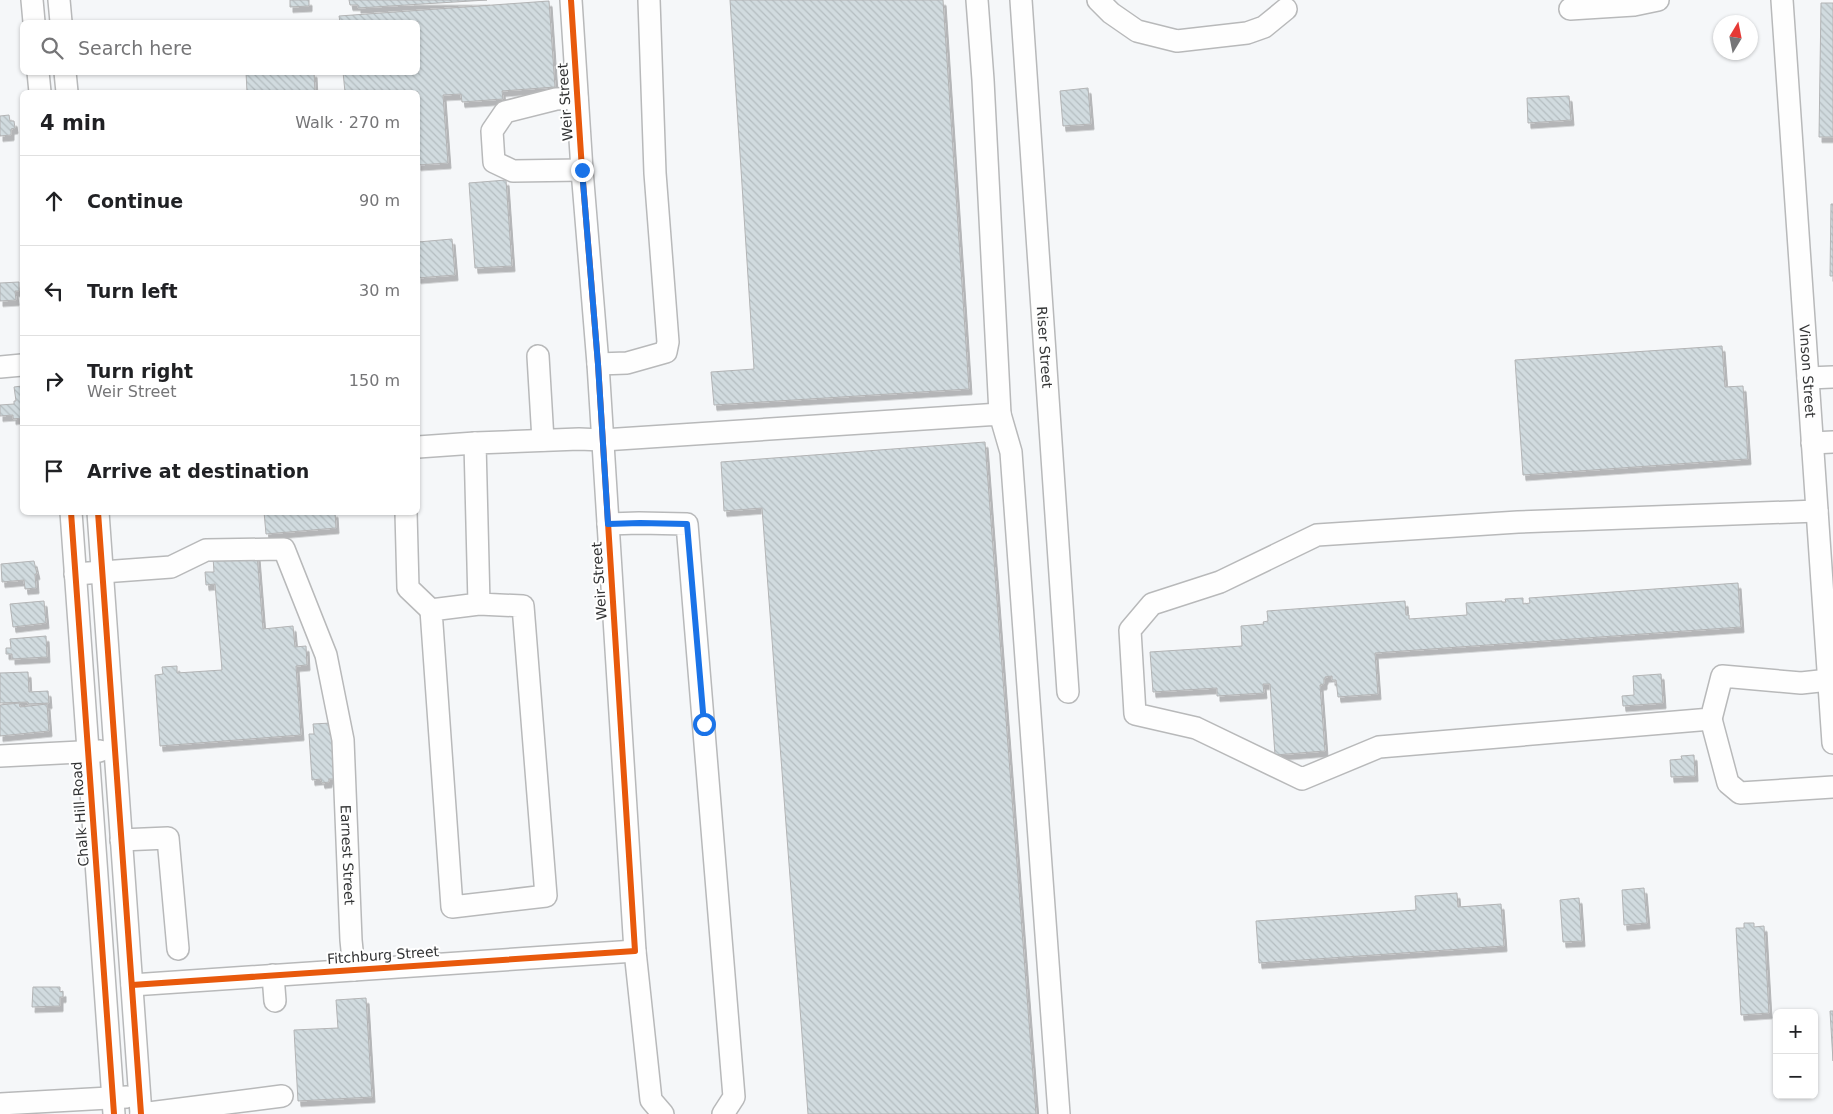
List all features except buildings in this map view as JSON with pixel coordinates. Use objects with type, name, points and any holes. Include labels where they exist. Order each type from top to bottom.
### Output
[{"type":"street","points":[[32,0],[34,20]]},
{"type":"street","points":[[59,0],[61,20]]},
{"type":"street","name":"Weir Street","points":[[571,0],[582,170],[598,364],[635,951],[651,1100],[662,1114]]},
{"type":"street","points":[[598,364],[626,363],[666,352],[668,342],[655,173],[648,0]]},
{"type":"street","points":[[976,0],[983,80],[1000,414],[1011,452],[1059,1114]]},
{"type":"street","name":"Riser Street","points":[[1021,0],[1068,692]]},
{"type":"street","points":[[1098,0],[1111,13],[1137,31],[1177,41],[1247,33],[1264,27],[1286,9]]},
{"type":"street","points":[[1570,9],[1634,5],[1658,0]]},
{"type":"street","name":"Vinson Street","points":[[1782,0],[1808,378],[1823,443],[1817,511],[1830,653],[1829,680],[1833,743]]},
{"type":"street","points":[[38,75],[40,90]]},
{"type":"street","points":[[65,75],[67,90]]},
{"type":"street","points":[[577,98],[556,99],[505,112],[492,131],[494,162],[513,171],[582,170]]},
{"type":"street","points":[[538,356],[543,440]]},
{"type":"street","points":[[0,367],[20,365]]},
{"type":"street","points":[[1808,378],[1833,377]]},
{"type":"street","points":[[420,447],[543,440],[603,440],[1000,414]]},
{"type":"street","points":[[475,443],[480,604]]},
{"type":"street","points":[[1711,719],[1380,747],[1302,779],[1196,728],[1135,714],[1130,630],[1152,604],[1220,582],[1317,535],[1518,522],[1817,511]]},
{"type":"street","name":"Chalk Hill Road","points":[[71,515],[114,1106]]},
{"type":"street","points":[[98,515],[140,1108]]},
{"type":"street","points":[[406,515],[408,588],[430,610],[452,907],[546,896],[523,606],[480,604],[430,610]]},
{"type":"street","points":[[608,524],[687,524],[734,1097],[723,1114]]},
{"type":"street","name":"Earnest Street","points":[[102,572],[170,567],[206,550],[284,549],[326,656],[343,740],[350,930],[354,970]]},
{"type":"street","points":[[75,574],[102,572]]},
{"type":"street","points":[[1829,680],[1801,683],[1722,676],[1711,719],[1728,783],[1740,792],[1833,787]]},
{"type":"street","points":[[0,756],[115,750]]},
{"type":"street","points":[[121,840],[168,838],[178,949]]},
{"type":"street","name":"Fitchburg Street","points":[[132,985],[635,951]]},
{"type":"street","points":[[272,975],[275,1001]]},
{"type":"street","points":[[0,1104],[114,1106],[185,1112],[282,1096]]},
{"type":"cycle path","points":[[132,985],[635,951],[598,364],[582,170],[571,0]]},
{"type":"cycle path","points":[[71,515],[114,1114]]},
{"type":"cycle path","points":[[98,515],[141,1114]]},
{"type":"route","points":[[582,170],[598,364],[608,524],[687,524],[704,724]]}]
